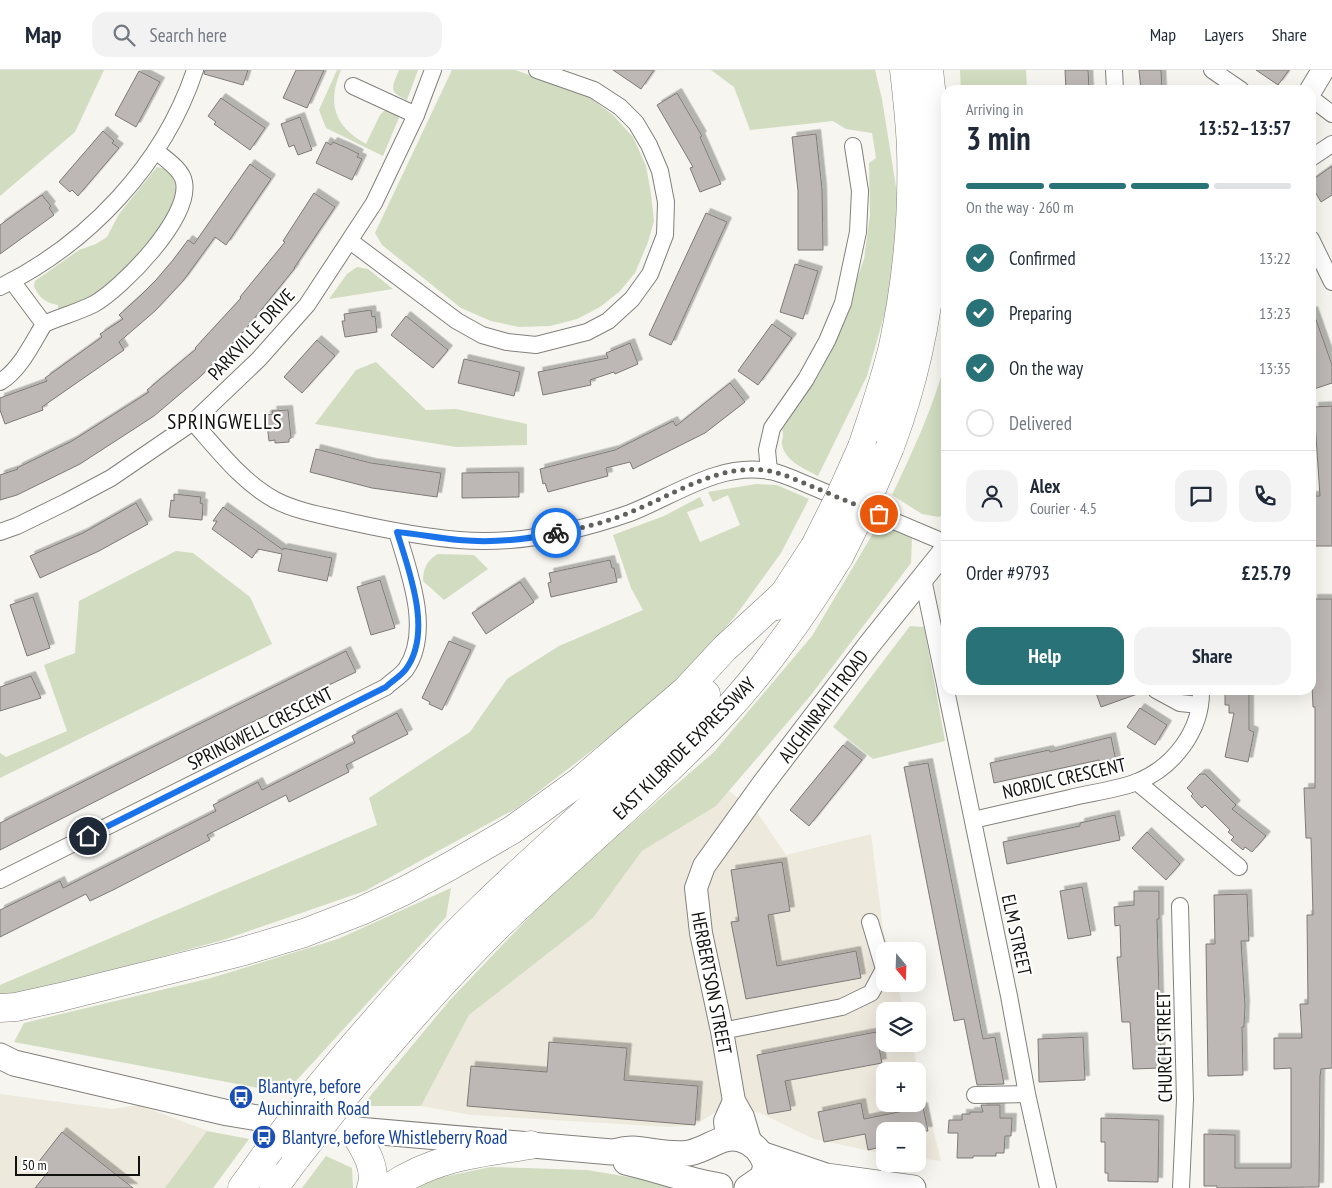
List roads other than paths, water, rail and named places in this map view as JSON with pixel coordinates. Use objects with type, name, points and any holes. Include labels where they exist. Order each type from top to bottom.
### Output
[{"type":"highway","name":"EAST KILBRIDE EXPRESSWAY","points":[[274,1188],[336,1107],[423,1003],[500,925],[675,763],[723,714],[797,623],[827,551],[842,494],[862,447],[893,346],[906,275],[911,196],[911,148],[904,70]]},
{"type":"highway","name":"EAST KILBRIDE EXPRESSWAY","points":[[242,1188],[305,1104],[348,1051],[417,972],[484,905],[645,756],[704,696],[733,663],[786,592],[827,551],[866,503],[890,447],[905,404],[923,333],[935,244],[937,154],[929,70]]},
{"type":"highway","points":[[0,1008],[16,1007],[61,997],[242,952],[361,911],[404,891],[512,830],[580,781],[686,690],[725,648],[786,592]]},
{"type":"highway","points":[[353,1130],[369,1159],[372,1171],[371,1188]]},
{"type":"highway","points":[[388,1188],[403,1178],[446,1160],[471,1153],[531,1146]]},
{"type":"main road","points":[[5,1062],[228,1113],[300,1125],[612,1152],[630,1149],[689,1153],[724,1140],[743,1140],[758,1172],[790,1182],[861,1180],[913,1188]]},
{"type":"main road","points":[[722,1187],[710,1176],[707,1169],[707,1161],[712,1149],[724,1140]]},
{"type":"main road","points":[[612,1152],[625,1162],[722,1187]]},
{"type":"street","points":[[44,324],[6,284],[51,257],[88,228],[121,194],[156,151],[174,122],[195,70]]},
{"type":"street","name":"PARKVILLE DRIVE","points":[[0,532],[17,526],[111,478],[193,422],[259,359],[301,312],[374,203],[416,115],[433,70]]},
{"type":"street","points":[[350,241],[457,321],[482,335],[508,342],[536,345],[587,332],[608,321],[632,299],[650,274],[664,235],[666,202],[660,171],[650,145],[636,123],[620,107],[594,90],[537,70]]},
{"type":"street","points":[[1114,70],[1115,85]]},
{"type":"street","points":[[1212,70],[1234,85]]},
{"type":"street","points":[[1314,85],[1323,70]]},
{"type":"street","points":[[353,86],[416,115]]},
{"type":"street","points":[[1316,102],[1332,114]]},
{"type":"street","points":[[1316,155],[1332,144]]},
{"type":"street","points":[[769,471],[768,450],[772,428],[806,379],[827,341],[843,303],[858,232],[860,190],[852,146]]},
{"type":"street","points":[[0,382],[8,377],[28,352],[44,324],[94,303],[117,287],[139,267],[170,226],[179,209],[184,182],[180,172],[156,151]]},
{"type":"street","points":[[1316,249],[1332,282]]},
{"type":"street","points":[[193,422],[236,471],[256,488],[276,500],[299,509],[397,532],[460,540],[493,541],[531,538],[575,530],[630,512],[715,476],[750,470],[769,471],[794,479],[941,541]]},
{"type":"street","name":"SPRINGWELL CRESCENT","points":[[0,880],[386,687],[406,670],[417,646],[418,624],[415,595],[397,532]]},
{"type":"street","name":"AUCHINRAITH ROAD","points":[[704,866],[763,784],[941,556]]},
{"type":"street","name":"ELM STREET","points":[[923,579],[941,666]]},
{"type":"street","name":"ELM STREET","points":[[947,695],[1027,1094],[1048,1188]]},
{"type":"street","points":[[1165,695],[1180,703],[1200,698]]},
{"type":"street","name":"NORDIC CRESCENT","points":[[973,820],[1137,782],[1162,769],[1181,750],[1194,728],[1200,698]]},
{"type":"street","points":[[1137,782],[1239,866]]},
{"type":"street","name":"HERBERTSON STREET","points":[[704,866],[696,888],[698,913],[734,1101],[743,1117],[758,1172]]},
{"type":"street","name":"CHURCH STREET","points":[[1180,906],[1185,1099],[1181,1188]]},
{"type":"street","points":[[722,1031],[842,1007],[871,993],[884,969],[870,922]]},
{"type":"street","points":[[975,1095],[1027,1094]]},
{"type":"street","points":[[724,1140],[725,1121],[734,1101]]},
{"type":"place","name":"Blantyre, before Auchinraith Road","points":[[241,1097]]},
{"type":"place","name":"Blantyre, before Whistleberry Road","points":[[264,1137]]},
{"type":"district","name":"SPRINGWELLS","points":[[225,422]]}]
